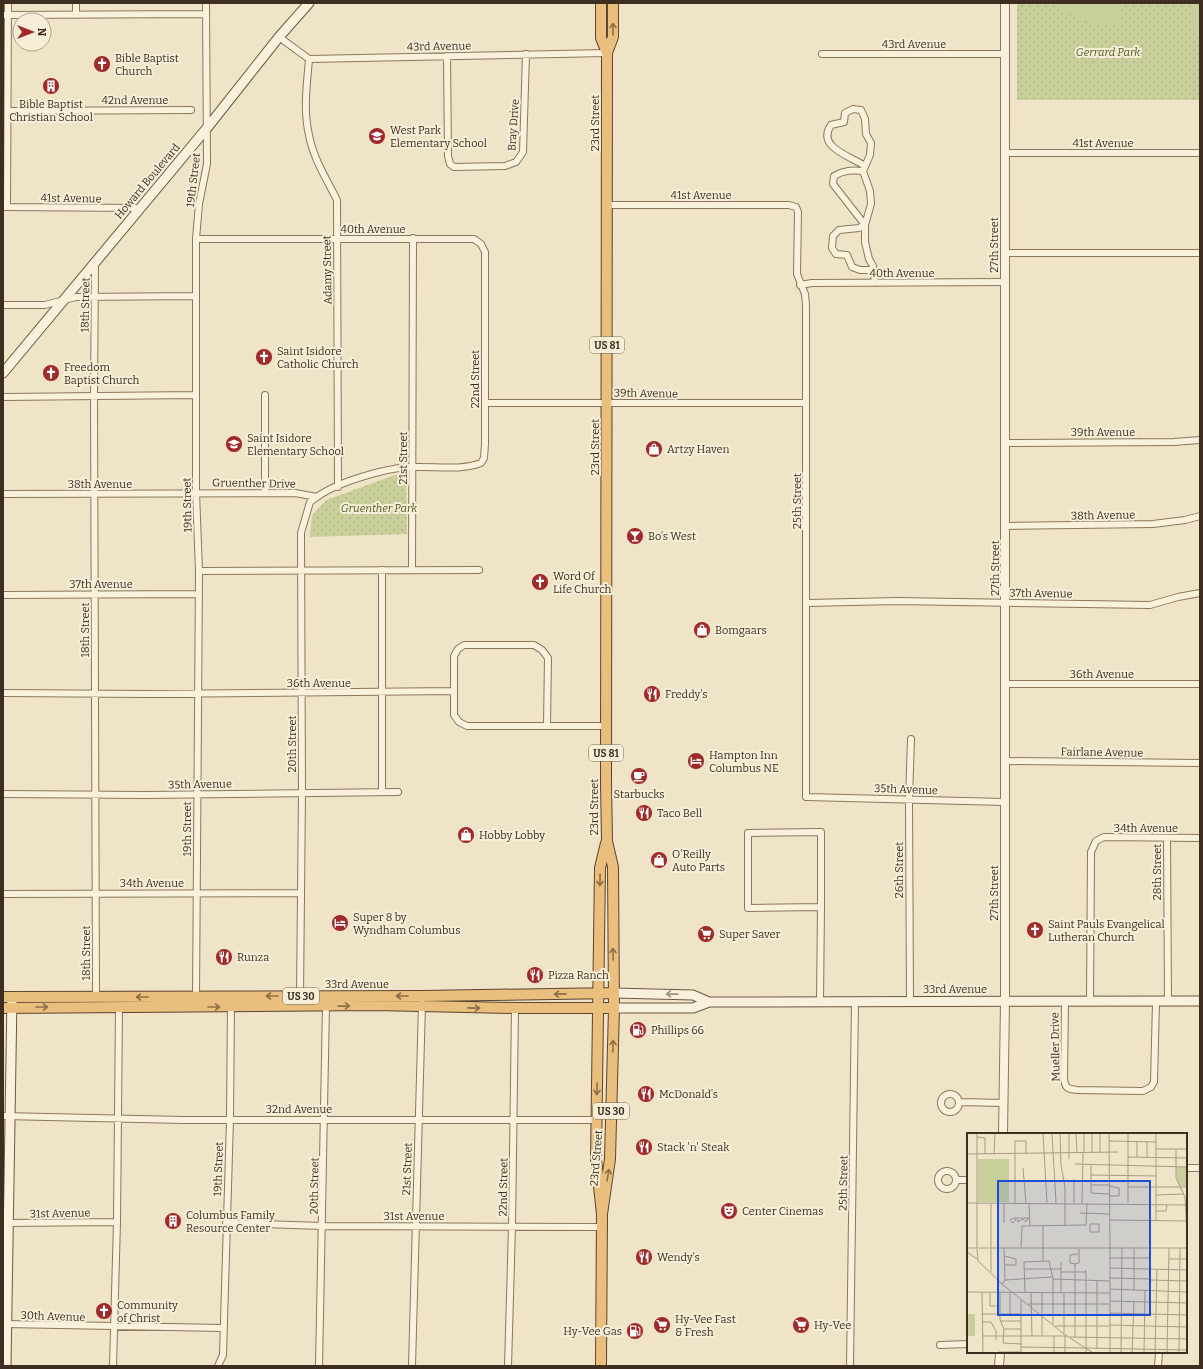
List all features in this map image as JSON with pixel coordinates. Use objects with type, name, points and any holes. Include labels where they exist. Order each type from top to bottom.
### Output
[{"type":"highway","name":"23rd Street","points":[[601,3],[601,38],[607,53]]},
{"type":"highway","name":"23rd Street","points":[[601,1366],[602,1214],[596,1159],[596,1120],[599,1008],[600,868],[606,841],[607,53],[613,37],[613,3]]},
{"type":"highway","name":"23rd Street","points":[[602,1214],[610,1159],[614,1008],[613,867],[606,841]]},
{"type":"highway","name":"33rd Avenue","points":[[8,1002],[119,1007],[326,1006],[614,993]]},
{"type":"highway","name":"33rd Avenue","points":[[8,1002],[96,997],[300,996],[422,1001],[515,1008],[614,1008]]},
{"type":"main road","name":"Howard Boulevard","points":[[3,373],[207,128],[279,37],[310,3]]},
{"type":"main road","name":"33rd Avenue","points":[[614,993],[693,995],[709,1002]]},
{"type":"main road","name":"33rd Avenue","points":[[614,1008],[693,1008],[709,1002],[1200,1001]]},
{"type":"main road","points":[[6,1366],[5,1324],[8,1002]]},
{"type":"street","points":[[5,207],[8,111],[6,15],[8,3]]},
{"type":"street","points":[[76,3],[76,15]]},
{"type":"street","name":"19th Street","points":[[196,1007],[198,894],[197,694],[199,571],[196,492],[196,239],[199,204],[207,164],[206,3]]},
{"type":"street","name":"27th Street","points":[[1003,1133],[1005,1002],[1004,761],[1006,603],[1005,3]]},
{"type":"street","points":[[6,15],[206,14]]},
{"type":"street","points":[[279,37],[309,59]]},
{"type":"street","name":"43rd Avenue","points":[[309,59],[607,53]]},
{"type":"street","name":"Bray Drive","points":[[447,56],[448,156],[450,164],[454,167],[498,166],[516,162],[524,152],[526,54]]},
{"type":"street","name":"43rd Avenue","points":[[822,54],[1006,54]]},
{"type":"street","name":"Adamy Street","points":[[309,59],[306,106],[309,136],[321,167],[337,200],[338,487]]},
{"type":"street","points":[[864,169],[833,148],[827,140],[826,135],[831,125],[844,122],[845,113],[853,109],[860,110],[864,113],[866,134],[871,143],[870,155],[864,169],[870,191],[870,204],[865,225],[866,249],[874,270],[874,283]]},
{"type":"street","name":"42nd Avenue","points":[[8,111],[191,110]]},
{"type":"street","name":"41st Avenue","points":[[1005,153],[1200,153]]},
{"type":"street","points":[[864,169],[842,172],[834,176],[833,184],[865,225]]},
{"type":"street","name":"41st Avenue","points":[[606,204],[789,205],[796,207]]},
{"type":"street","name":"41st Avenue","points":[[5,207],[139,208]]},
{"type":"street","name":"25th Street","points":[[796,207],[798,212],[797,274],[800,285],[805,294],[806,305],[806,797]]},
{"type":"street","points":[[865,225],[859,228],[839,230],[833,236],[832,248],[836,254],[847,255],[852,267],[860,270],[874,270]]},
{"type":"street","name":"21st Street","points":[[412,570],[413,238]]},
{"type":"street","name":"40th Avenue","points":[[196,239],[474,239],[484,248],[485,262]]},
{"type":"street","points":[[1005,253],[1200,253]]},
{"type":"street","name":"18th Street","points":[[95,262],[94,494],[96,997]]},
{"type":"street","name":"22nd Street","points":[[413,467],[465,467],[481,463],[484,458],[485,262]]},
{"type":"street","name":"40th Avenue","points":[[800,285],[812,283],[1005,282]]},
{"type":"street","points":[[3,305],[45,305],[64,299],[94,296],[196,296]]},
{"type":"street","points":[[3,397],[196,395]]},
{"type":"street","points":[[265,395],[265,492]]},
{"type":"street","name":"39th Avenue","points":[[485,403],[806,402]]},
{"type":"street","name":"39th Avenue","points":[[1005,443],[1174,442],[1200,440]]},
{"type":"street","points":[[317,497],[338,487],[390,469],[413,467]]},
{"type":"street","name":"Gruenther Drive","points":[[196,492],[295,493],[317,497]]},
{"type":"street","name":"38th Avenue","points":[[3,494],[196,492]]},
{"type":"street","name":"20th Street","points":[[300,996],[302,793],[301,533],[310,502],[317,497]]},
{"type":"street","name":"38th Avenue","points":[[1006,526],[1153,524],[1185,520],[1200,516]]},
{"type":"street","points":[[382,570],[382,792]]},
{"type":"street","points":[[199,571],[479,570]]},
{"type":"street","name":"37th Avenue","points":[[3,595],[95,593],[199,594]]},
{"type":"street","name":"37th Avenue","points":[[807,602],[896,601],[1150,604],[1200,593]]},
{"type":"street","points":[[548,725],[548,658],[542,650],[534,645],[464,645],[458,649],[454,656],[454,715],[459,722],[468,726],[606,726]]},
{"type":"street","name":"36th Avenue","points":[[1005,684],[1200,684]]},
{"type":"street","name":"36th Avenue","points":[[3,693],[197,694],[454,691]]},
{"type":"street","name":"26th Street","points":[[910,1001],[909,799],[912,739]]},
{"type":"street","name":"Fairlane Avenue","points":[[1004,761],[1200,763]]},
{"type":"street","name":"35th Avenue","points":[[3,794],[96,795],[398,792]]},
{"type":"street","name":"35th Avenue","points":[[806,797],[1004,802]]},
{"type":"street","points":[[820,1001],[821,907],[821,832],[748,833],[748,908],[821,907]]},
{"type":"street","name":"34th Avenue","points":[[1090,1002],[1090,867],[1091,852],[1096,841],[1104,837],[1200,838]]},
{"type":"street","name":"28th Street","points":[[1167,838],[1168,1002]]},
{"type":"street","name":"34th Avenue","points":[[3,894],[301,893]]},
{"type":"street","name":"19th Street","points":[[218,1366],[223,1355],[230,1120],[231,996]]},
{"type":"street","name":"21st Street","points":[[412,1366],[422,1001]]},
{"type":"street","name":"25th Street","points":[[850,1366],[855,1001]]},
{"type":"street","name":"Mueller Drive","points":[[1064,1002],[1065,1086],[1068,1089],[1077,1090],[1143,1091],[1151,1087],[1154,1082],[1156,1002]]},
{"type":"street","name":"20th Street","points":[[319,1366],[318,1333],[323,1226],[326,1006]]},
{"type":"street","points":[[113,1366],[117,1222],[119,1007]]},
{"type":"street","name":"22nd Street","points":[[508,1366],[512,1226],[515,1008]]},
{"type":"street","points":[[960,1102],[1004,1103]]},
{"type":"street","name":"32nd Avenue","points":[[7,1116],[230,1120],[596,1120]]},
{"type":"street","points":[[1187,1168],[1200,1168]]},
{"type":"street","points":[[957,1180],[967,1180]]},
{"type":"street","name":"31st Avenue","points":[[6,1223],[117,1222]]},
{"type":"street","name":"31st Avenue","points":[[226,1223],[323,1226],[602,1227]]},
{"type":"street","name":"30th Avenue","points":[[5,1324],[223,1328]]},
{"type":"street","points":[[940,1345],[967,1344]]},
{"type":"street","points":[[999,1366],[1000,1353]]},
{"type":"street","points":[[1158,1366],[1159,1353]]},
{"type":"green space","name":"Gerrard Park","points":[[1017,3],[1200,3],[1200,100],[1017,100]]},
{"type":"green space","points":[[1053,3],[1121,3],[1121,26],[1093,23],[1069,13]]},
{"type":"green space","points":[[1191,3],[1200,3],[1200,43],[1192,22]]},
{"type":"green space","name":"Gruenther Park","points":[[395,475],[399,475],[406,480],[407,534],[310,537],[312,516],[326,500]]},
{"type":"place","name":"Bible Baptist Church","points":[[102,64]]},
{"type":"place","name":"Bible Baptist Christian School","points":[[51,86]]},
{"type":"place","name":"West Park Elementary School","points":[[377,136]]},
{"type":"place","name":"Saint Isidore Catholic Church","points":[[264,357]]},
{"type":"place","name":"Freedom Baptist Church","points":[[51,373]]},
{"type":"place","name":"Saint Isidore Elementary School","points":[[234,444]]},
{"type":"place","name":"Artzy Haven","points":[[654,449]]},
{"type":"place","name":"Bo's West","points":[[635,536]]},
{"type":"place","name":"Word Of Life Church","points":[[540,582]]},
{"type":"place","name":"Bomgaars","points":[[702,630]]},
{"type":"place","name":"Freddy's","points":[[652,694]]},
{"type":"place","name":"Hampton Inn Columbus NE","points":[[696,761]]},
{"type":"place","name":"Starbucks","points":[[639,776]]},
{"type":"place","name":"Taco Bell","points":[[644,813]]},
{"type":"place","name":"Hobby Lobby","points":[[466,835]]},
{"type":"place","name":"O'Reilly Auto Parts","points":[[659,860]]},
{"type":"place","name":"Super 8 by Wyndham Columbus","points":[[340,923]]},
{"type":"place","name":"Saint Pauls Evangelical Lutheran Church","points":[[1035,930]]},
{"type":"place","name":"Super Saver","points":[[706,934]]},
{"type":"place","name":"Runza","points":[[224,957]]},
{"type":"place","name":"Pizza Ranch","points":[[535,975]]},
{"type":"place","name":"Phillips 66","points":[[638,1030]]},
{"type":"place","name":"McDonald's","points":[[646,1094]]},
{"type":"place","name":"Stack 'n' Steak","points":[[644,1147]]},
{"type":"place","name":"Center Cinemas","points":[[729,1211]]},
{"type":"place","name":"Columbus Family Resource Center","points":[[173,1221]]},
{"type":"place","name":"Wendy's","points":[[644,1257]]},
{"type":"place","name":"Community of Christ","points":[[104,1311]]},
{"type":"place","name":"Hy-Vee Fast & Fresh","points":[[662,1325]]},
{"type":"place","name":"Hy-Vee","points":[[801,1325]]},
{"type":"place","name":"Hy-Vee Gas","points":[[635,1331]]}]
